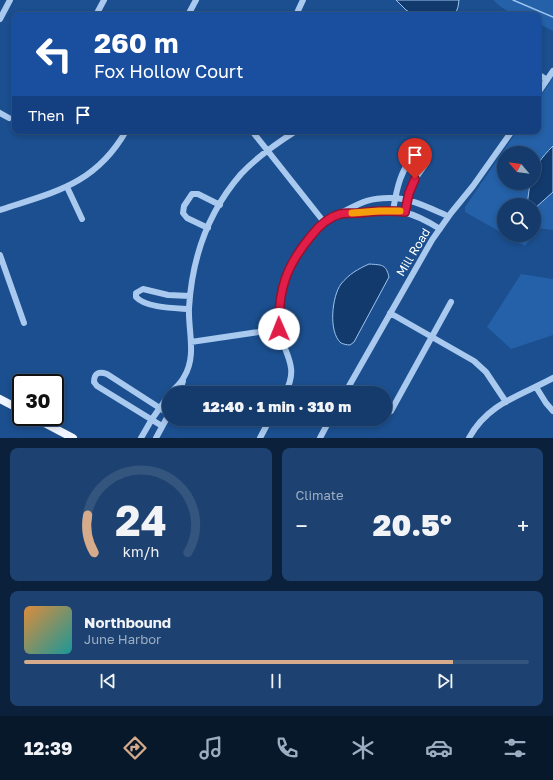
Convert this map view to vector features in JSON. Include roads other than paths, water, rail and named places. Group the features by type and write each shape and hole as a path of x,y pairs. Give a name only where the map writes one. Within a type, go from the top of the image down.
{"main road":[{"path":"0,399 12,405"},
{"path":"50,426 73,438"}],"street":[{"path":"0,19 2,11 10,0"},
{"path":"98,12 104,0"},
{"path":"190,12 196,0"},
{"path":"297,12 303,0"},
{"path":"541,89 553,71"},
{"path":"541,76 547,80"},
{"path":"0,113 9,118"},
{"path":"0,210 67,187 83,179 102,163 124,134"},
{"path":"255,134 324,222"},
{"path":"181,386 190,364 189,309 194,266 208,228 229,190 242,173 268,150 292,134"},
{"name":"Mill Road","path":"349,386 412,273 440,228 473,186 510,134"},
{"path":"393,210 399,182 406,168 416,156 419,154 423,155 427,159 427,162 415,179 407,200 405,212"},
{"path":"67,187 82,219"},
{"path":"208,228 187,218 183,213 184,206 192,194 198,194 220,205"},
{"path":"288,386 291,381 291,363 279,329 279,308 282,290 291,264 301,248 314,232 324,222 358,203 368,200 395,198 407,200 448,216"},
{"path":"340,214 393,210 417,216 440,228"},
{"path":"0,255 24,323"},
{"path":"189,309 163,307 139,301 136,297 136,293 143,289 168,295 190,296"},
{"path":"392,409 451,302"},
{"path":"390,314 474,361 490,378 506,402"},
{"path":"190,342 279,329"},
{"path":"156,438 162,426 97,386 94,382 95,376 98,372 107,374 162,410"},
{"path":"177,386 184,377"},
{"path":"469,438 480,421 492,410 553,378"},
{"path":"536,387 553,411"},
{"path":"141,438 162,404"},
{"path":"260,438 266,426"},
{"path":"320,438 326,426"}],"waterway":[{"path":"513,0 553,17"}]}
